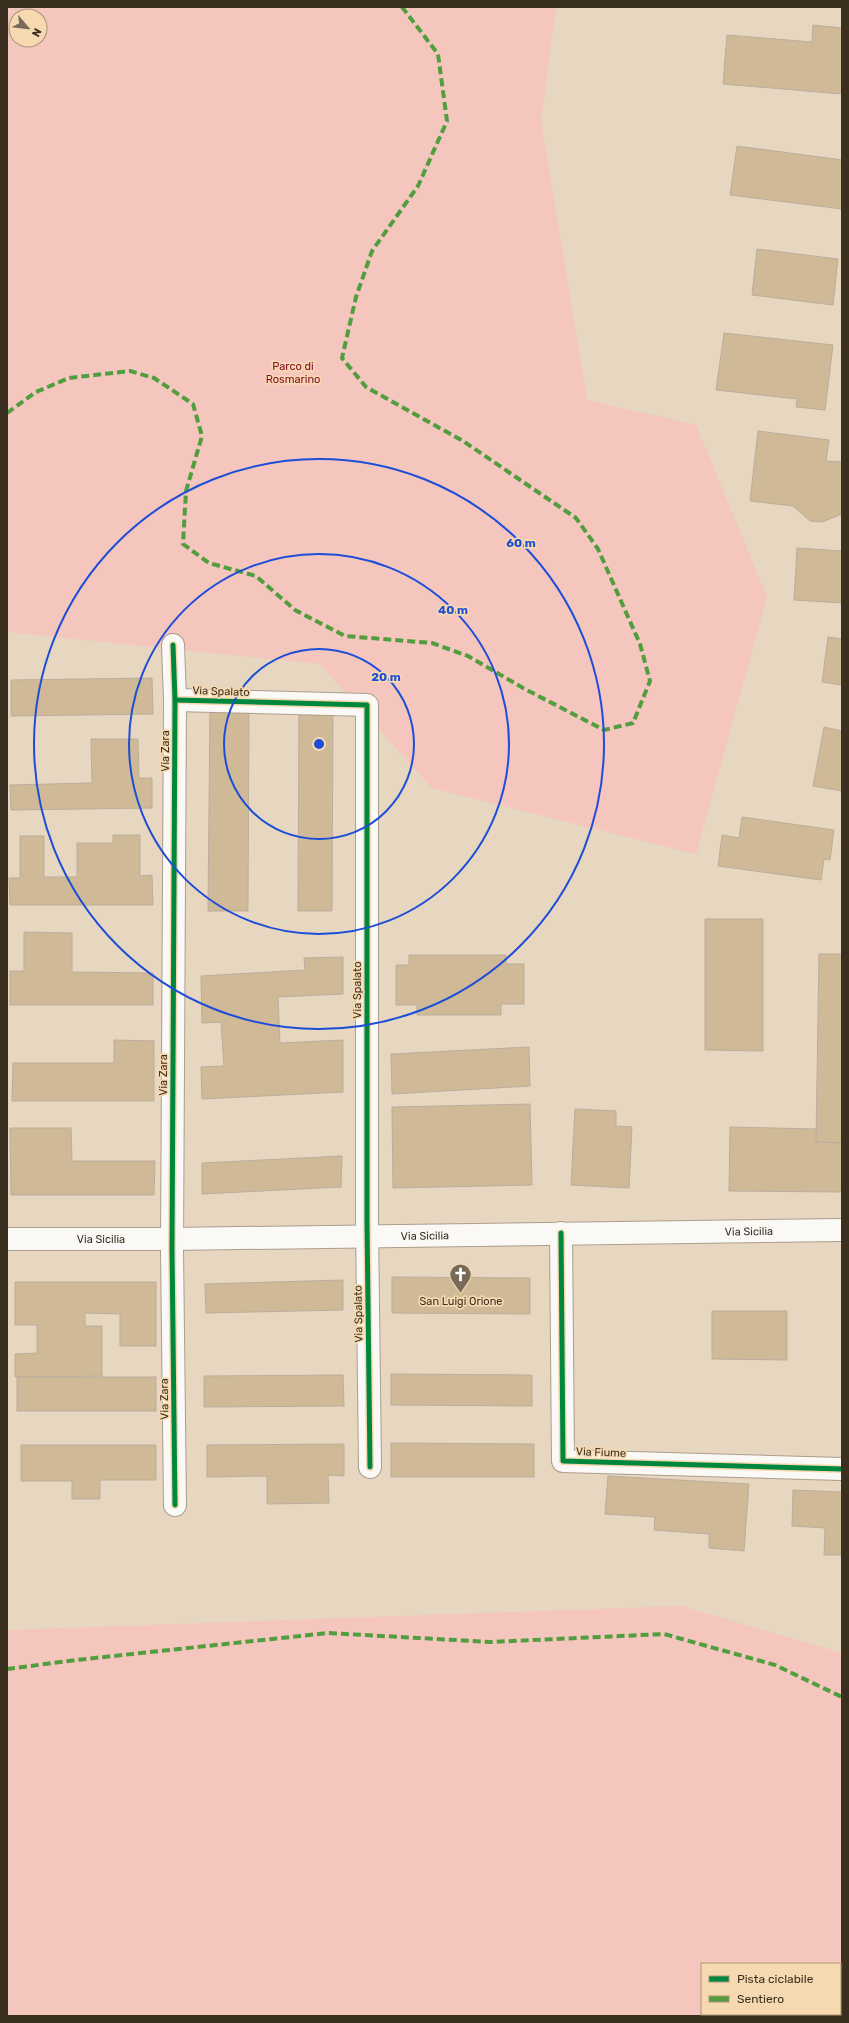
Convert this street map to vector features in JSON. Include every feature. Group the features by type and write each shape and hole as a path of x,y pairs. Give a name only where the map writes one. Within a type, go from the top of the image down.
{"street":[{"name":"Via Zara","path":"173,645 175,700 172,1239 175,1505"},
{"name":"Via Spalato","path":"175,700 367,705 367,1236 370,1468"},
{"name":"Via Sicilia","path":"7,1239 172,1239 842,1230"},
{"name":"Via Fiume","path":"561,1233 563,1461 842,1469"}],"green space":[{"name":"Parco di Rosmarino","path":"7,7 556,7 541,120 587,400 696,425 767,597 696,854 432,788 320,664 7,632"},
{"path":"681,1606 842,1653 842,2016 7,2016 7,1630"}],"building":[{"path":"813,25 842,28 842,94 723,84 727,35 812,42"},
{"path":"737,146 842,160 842,209 730,195"},
{"path":"757,249 838,259 833,305 752,295"},
{"path":"724,333 833,345 825,410 796,407 797,399 716,390"},
{"path":"758,431 829,440 826,461 842,462 842,514 822,522 810,521 793,506 750,501"},
{"path":"797,548 842,551 842,603 794,600"},
{"path":"828,637 842,639 842,685 822,682"},
{"path":"152,678 153,714 11,716 11,680"},
{"path":"210,706 249,706 248,911 208,911"},
{"path":"299,706 333,706 332,911 298,911"},
{"path":"824,727 842,731 842,791 813,786"},
{"path":"91,739 138,739 139,778 152,778 152,808 11,810 10,785 92,783"},
{"path":"742,817 834,830 830,860 824,859 821,880 718,866 722,835 739,838"},
{"path":"113,835 140,835 140,876 152,875 153,905 10,905 9,878 20,878 20,836 44,836 44,877 77,877 77,843 113,843"},
{"path":"705,919 763,919 763,1051 705,1050"},
{"path":"24,932 72,933 72,972 153,973 153,1005 10,1005 10,971 24,971"},
{"path":"819,954 842,954 842,1143 816,1142"},
{"path":"409,955 506,955 506,964 524,964 524,1004 501,1004 501,1015 417,1015 417,1005 396,1005 396,965 409,965"},
{"path":"343,957 343,994 278,997 280,1043 343,1040 343,1092 202,1099 201,1067 224,1066 221,1022 202,1023 201,976 305,970 304,958"},
{"path":"114,1040 154,1041 154,1101 12,1101 13,1063 114,1063"},
{"path":"529,1047 530,1086 392,1094 391,1054"},
{"path":"530,1104 532,1185 393,1188 392,1107"},
{"path":"575,1109 616,1111 616,1126 632,1127 629,1188 571,1185"},
{"path":"730,1127 816,1129 816,1142 842,1143 842,1192 729,1191"},
{"path":"10,1128 71,1128 72,1161 155,1161 154,1195 11,1195"},
{"path":"342,1156 341,1187 202,1194 202,1163"},
{"name":"San Luigi Orione","path":"392,1277 530,1278 530,1314 392,1313"},
{"path":"343,1280 343,1310 206,1313 205,1284"},
{"path":"15,1282 156,1282 156,1346 120,1346 120,1314 85,1313 85,1326 102,1326 102,1376 15,1377 15,1354 37,1353 37,1325 15,1325"},
{"path":"712,1311 787,1311 787,1360 712,1359"},
{"path":"391,1374 532,1375 532,1406 391,1405"},
{"path":"343,1375 344,1406 204,1407 204,1376"},
{"path":"17,1377 156,1377 156,1411 17,1411"},
{"path":"391,1443 534,1444 534,1477 391,1477"},
{"path":"344,1444 344,1476 328,1475 329,1503 267,1504 267,1476 207,1477 207,1445"},
{"path":"21,1445 156,1445 156,1480 100,1480 100,1499 72,1499 72,1481 21,1481"},
{"path":"608,1476 749,1484 744,1551 709,1548 709,1534 654,1530 655,1517 605,1514"},
{"path":"793,1490 842,1492 842,1555 824,1555 825,1528 792,1526"}],"marked path":[{"path":"7,413 36,392 69,378 130,371 154,378 193,404 202,436 186,491 183,544 209,563 256,576 295,610 345,636 432,643 468,656 523,688 604,730 633,723 650,681 640,644 598,549 576,518 463,441 366,387 342,358 356,297 372,251 418,186 447,121 438,54 402,7"},
{"path":"7,1669 76,1660 328,1633 491,1642 664,1634 775,1665 842,1697"}],"cycle path":[{"path":"173,645 175,700 172,1248 175,1505"},
{"path":"175,700 367,705 367,1223 370,1467"},
{"path":"561,1233 563,1461 842,1469"}],"place":[{"name":"San Luigi Orione","path":"461,1294"}]}
